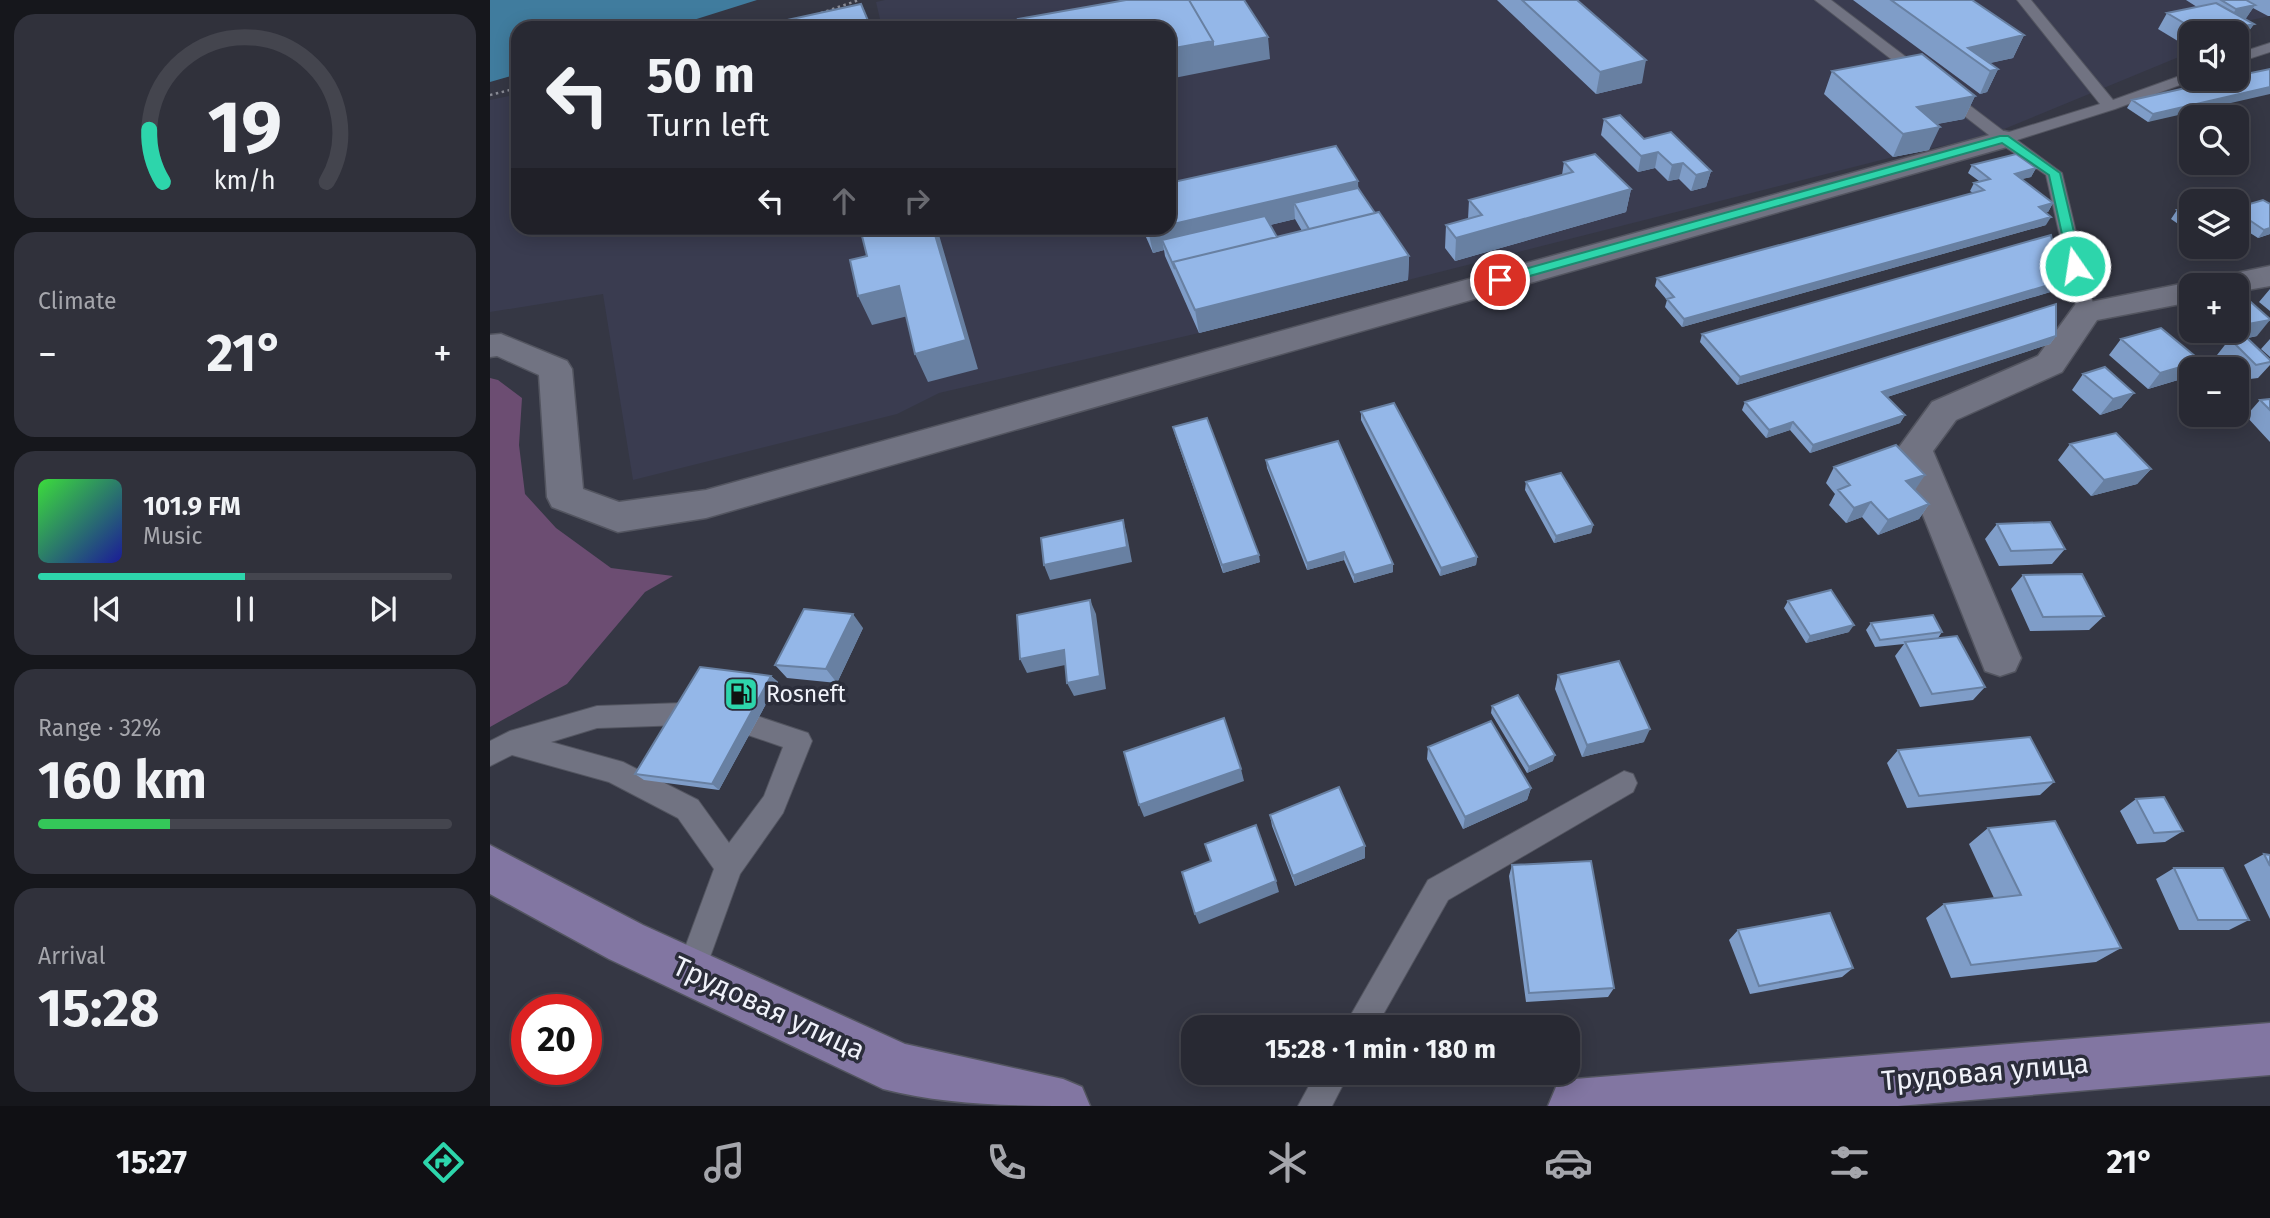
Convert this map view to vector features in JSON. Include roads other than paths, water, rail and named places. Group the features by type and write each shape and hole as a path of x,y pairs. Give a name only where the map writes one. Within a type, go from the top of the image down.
{"main road":[{"name":"Трудовая улица","path":"490,869 626,942 902,1070 971,1096 1063,1106"},
{"name":"Трудовая улица","path":"1575,1106 2270,1049"}],"street":[{"path":"490,346 501,345 555,369 565,497 618,516 706,505 2004,139"},
{"path":"2249,280 2270,276"},
{"path":"2000,658 1914,450 1944,411 2050,364 2086,312 2179,294"}],"lane":[{"path":"1822,0 2004,139 2054,173 2086,312"},
{"path":"2024,0 2110,106"},
{"path":"2249,54 2270,47"},
{"path":"2004,139 2110,106 2179,80"},
{"path":"500,748 597,716 683,714"},
{"path":"691,972 729,866 774,804 799,741 754,726"},
{"path":"500,748 614,771 688,809 729,866"},
{"path":"1366,1015 1438,890 1625,783"},
{"path":"1314,1106 1326,1085"}],"water":[{"path":"490,0 757,0 690,21 511,21 511,76 490,82"}],"place":[{"name":"Rosneft","path":"741,694"}]}
